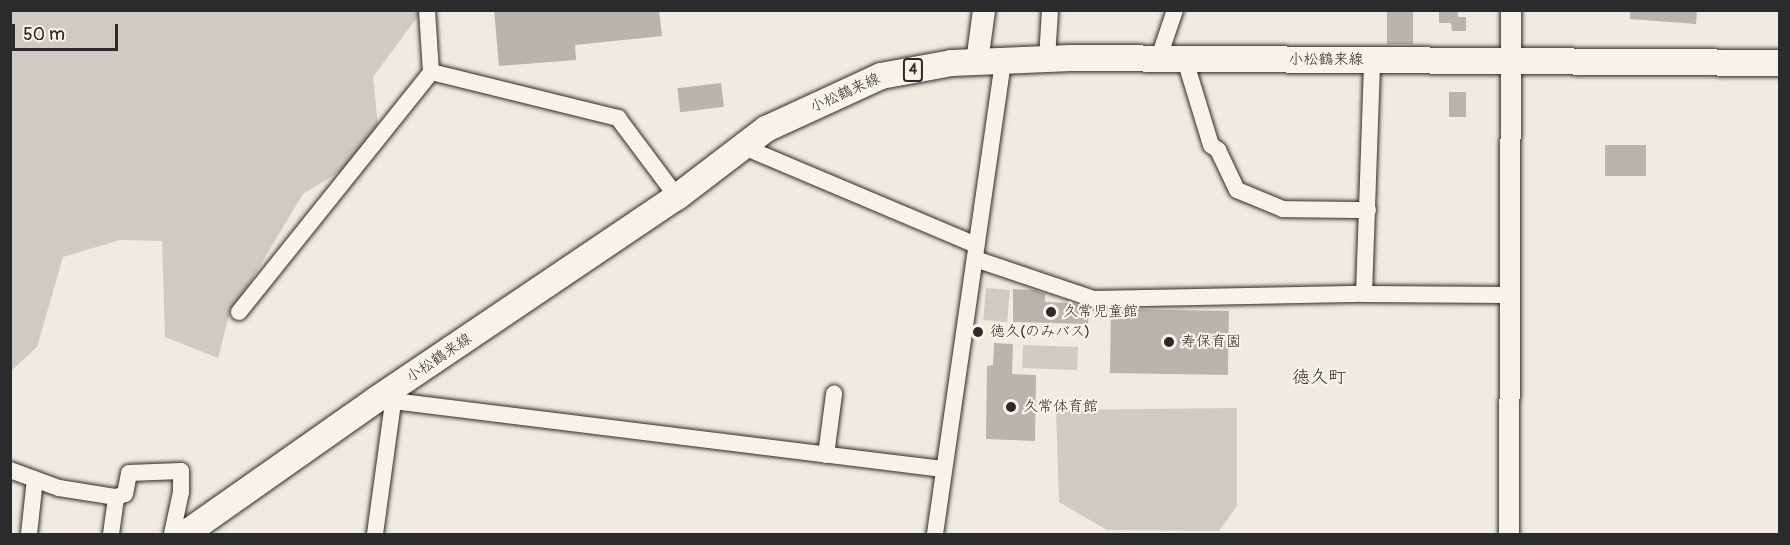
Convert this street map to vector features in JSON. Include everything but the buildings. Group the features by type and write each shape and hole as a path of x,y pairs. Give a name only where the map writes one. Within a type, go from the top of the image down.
{"main road":[{"path":"977,62 984,10"},
{"name":"小松鶴来線","path":"185,534 385,401 677,197 766,129 881,76 952,63 1047,59 1779,63"}],"street":[{"path":"239,312 431,72 427,10"},
{"path":"1047,59 1050,10"},
{"path":"1158,60 1175,10"},
{"path":"1509,534 1511,10"},
{"path":"1185,60 1211,145 1218,150 1237,190 1283,209 1368,210"},
{"path":"1364,294 1372,60"},
{"path":"935,534 1003,61"},
{"path":"431,72 618,118 677,197"},
{"path":"744,147 975,252 1094,299 1364,294 1509,295"},
{"path":"826,455 834,394"},
{"path":"375,534 385,401 943,469"},
{"path":"10,470 60,488 116,497 125,494 129,473 181,471 181,492 172,534"},
{"path":"29,534 35,480"},
{"path":"111,534 116,497"}],"shaded area":[{"path":"11,11 421,12 373,77 380,147 303,194 228,319 218,358 165,337 162,241 120,240 63,257 37,347 11,371"},
{"path":"986,288 1010,290 1007,322 983,320"},
{"path":"1023,345 1078,347 1077,370 1022,368"},
{"path":"1237,408 1237,506 1219,531 1107,530 1059,502 1056,410"}],"place":[{"name":"久常児童館","path":"1051,312"},
{"name":"徳久(のみバス)","path":"978,332"},
{"name":"寿保育園","path":"1169,342"},
{"name":"久常体育館","path":"1011,407"}],"district":[{"name":"徳久町","path":"1319,378"}]}
